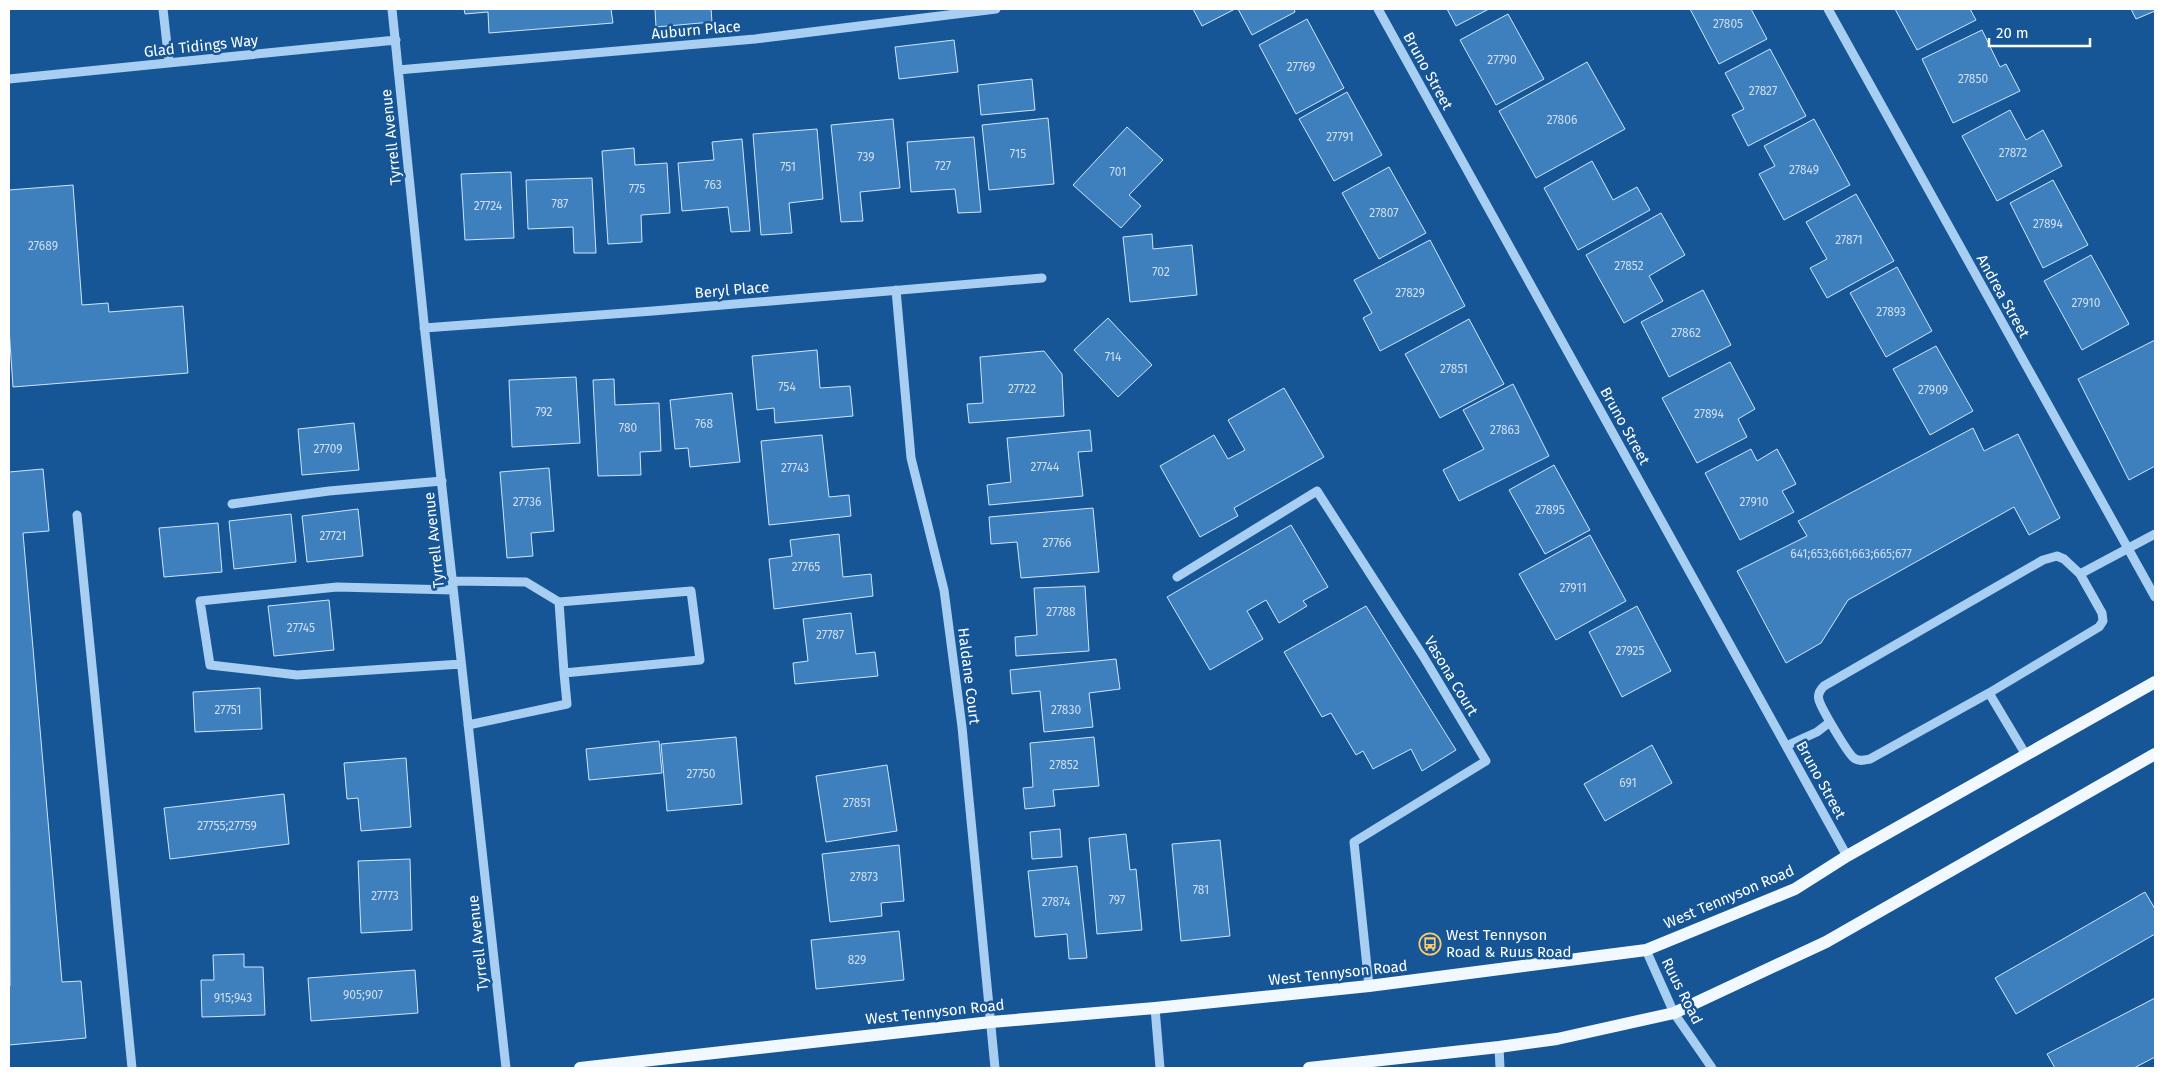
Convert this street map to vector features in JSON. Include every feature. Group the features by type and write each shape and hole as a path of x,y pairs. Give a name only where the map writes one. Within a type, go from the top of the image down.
{"main road":[{"name":"West Tennyson Road","path":"580,1068 990,1022 1155,1008 1368,986 1646,950 1795,889 1847,856 2155,682"},
{"path":"1309,1068 1499,1048 1557,1038 1674,1013 1826,942 2155,754"}],"street":[{"path":"163,9 169,63"},
{"name":"Tyrrell Avenue","path":"392,9 424,328 506,1068"},
{"name":"Auburn Place","path":"398,70 755,38 996,9"},
{"name":"Bruno Street","path":"1378,9 1847,856"},
{"name":"Andrea Street","path":"1828,9 2155,597"},
{"name":"Glad Tidings Way","path":"9,79 396,40"},
{"name":"Beryl Place","path":"424,328 653,311 1042,278"},
{"name":"Haldane Court","path":"896,290 911,458 944,590 962,727 995,1068"},
{"path":"232,504 442,481"},
{"name":"Vasona Court","path":"1177,577 1317,492 1423,656 1486,761 1354,842 1368,986"},
{"path":"77,515 132,1068"},
{"path":"2080,574 2155,534"},
{"path":"2057,556 2064,559 2080,574 2102,613 2103,621 2099,627 1989,693 1870,759 1861,760 1854,758 1830,722 1818,699 1819,692 1824,686 2043,560 2057,556"},
{"path":"461,664 297,675 210,665 200,601 337,587 526,582 560,602 691,591 700,660 564,673"},
{"path":"468,725 567,704 560,602"},
{"path":"1989,693 2026,755"},
{"path":"1786,746 1816,732 1830,722"},
{"name":"Ruus Road","path":"1646,950 1674,1013 1712,1068"},
{"path":"1155,1008 1160,1068"},
{"path":"1499,1048 1500,1068"}],"building":[{"path":"464,9 611,9 613,23 489,33 488,12 465,14"},
{"path":"655,9 711,9 712,22 656,27"},
{"path":"1193,9 1235,9 1202,26"},
{"path":"1238,9 1294,9 1295,12 1252,35"},
{"path":"1447,9 1489,9 1456,26"},
{"path":"1690,9 1751,9 1767,39 1719,64"},
{"path":"1895,9 1970,9 1976,20 1917,50"},
{"path":"2131,9 2155,9 2155,11 2136,19"},
{"path":"1508,14 1544,79 1496,105 1460,40"},
{"path":"1307,19 1344,88 1296,114 1259,45"},
{"path":"1982,30 2000,67 2006,64 2020,91 1953,123 1922,59"},
{"path":"954,40 958,72 899,79 895,47"},
{"path":"1770,49 1806,116 1748,146 1732,115 1744,109 1725,73"},
{"path":"1587,62 1625,129 1536,178 1499,111"},
{"path":"1032,79 1035,110 981,115 978,85"},
{"path":"1347,92 1382,155 1334,181 1299,119"},
{"path":"2010,110 2026,140 2043,130 2062,166 1997,201 1962,136"},
{"path":"1048,118 1054,184 989,190 982,125"},
{"path":"893,119 900,188 860,192 863,221 841,222 831,125"},
{"path":"1814,119 1850,185 1784,220 1759,174 1775,166 1764,146"},
{"path":"1127,127 1163,160 1129,195 1141,206 1121,228 1073,185"},
{"path":"817,129 823,199 789,203 792,233 761,235 753,134"},
{"path":"974,137 981,212 958,213 955,189 911,192 907,142"},
{"path":"742,139 750,231 731,232 728,207 682,211 678,163 714,160 712,142"},
{"path":"634,148 635,165 667,163 670,213 641,215 642,242 608,244 602,151"},
{"path":"1592,161 1613,200 1637,187 1650,210 1578,250 1544,188"},
{"path":"1389,167 1426,233 1379,259 1342,193"},
{"path":"511,172 514,238 465,240 461,174"},
{"path":"592,178 596,253 574,253 573,227 528,229 526,180"},
{"path":"2053,180 2088,245 2043,268 2010,203"},
{"path":"73,185 82,305 108,303 109,312 183,306 188,373 13,387 9,328 9,190"},
{"path":"1856,194 1894,261 1827,298 1810,268 1827,259 1806,222"},
{"path":"1661,213 1685,255 1649,276 1663,301 1624,323 1586,255"},
{"path":"1152,234 1153,249 1192,245 1197,295 1130,302 1123,237"},
{"path":"1430,240 1465,306 1380,351 1363,318 1372,313 1354,280"},
{"path":"2091,255 2129,324 2082,350 2044,281"},
{"path":"1897,267 1932,331 1886,357 1850,293"},
{"path":"1703,290 1731,345 1669,377 1641,322"},
{"path":"1108,318 1152,365 1118,397 1074,350"},
{"path":"1469,319 1504,384 1440,418 1405,354"},
{"path":"2155,340 2155,466 2129,480 2078,379"},
{"path":"1936,346 1973,411 1930,435 1893,369"},
{"path":"817,350 820,388 850,386 853,416 775,423 774,408 757,410 752,356"},
{"path":"1044,351 1062,374 1064,416 969,423 967,404 983,403 980,357"},
{"path":"1730,362 1755,409 1738,419 1747,437 1697,463 1662,398"},
{"path":"576,377 580,443 512,447 509,380"},
{"path":"614,379 615,405 659,403 661,451 640,452 641,475 598,476 593,380"},
{"path":"1513,384 1549,456 1459,501 1443,470 1484,449 1463,410"},
{"path":"1284,388 1324,457 1234,508 1238,516 1200,537 1160,466 1214,435 1228,459 1245,450 1228,420"},
{"path":"732,393 740,462 690,467 688,448 675,449 670,400"},
{"path":"354,423 359,470 302,475 298,429"},
{"path":"1973,428 1984,451 2018,434 2060,518 2029,535 2014,507 1848,600 1821,643 1786,663 1737,571 1807,536 1798,521"},
{"path":"1090,430 1092,451 1078,452 1083,496 989,505 987,485 1011,482 1007,438"},
{"path":"822,435 829,497 849,495 851,516 769,525 761,441"},
{"path":"1751,449 1757,461 1777,449 1796,484 1782,491 1794,512 1740,540 1705,473"},
{"path":"1554,465 1590,530 1545,554 1509,490"},
{"path":"549,468 554,531 531,533 533,556 507,558 500,472"},
{"path":"43,469 49,531 23,533 62,982 81,981 86,1038 9,1045 9,472"},
{"path":"1093,508 1099,572 1021,578 1017,542 991,544 989,517"},
{"path":"358,509 363,556 307,562 302,516"},
{"path":"291,514 296,562 234,569 229,521"},
{"path":"218,523 222,572 164,577 159,528"},
{"path":"1291,525 1328,587 1303,601 1307,606 1279,623 1266,600 1247,611 1263,639 1210,670 1167,597"},
{"path":"839,534 843,577 871,574 873,596 774,609 769,559 792,556 790,540"},
{"path":"1590,535 1626,601 1556,640 1519,574"},
{"path":"1085,586 1089,651 1016,656 1015,637 1037,635 1034,588"},
{"path":"329,600 334,650 274,656 268,606"},
{"path":"1366,606 1456,750 1422,771 1411,749 1373,769 1363,751 1356,755 1331,713 1322,717 1284,652"},
{"path":"1637,606 1671,671 1622,697 1589,632"},
{"path":"851,613 856,654 875,652 878,676 795,684 793,663 808,661 803,619"},
{"path":"1116,659 1120,689 1089,693 1093,727 1044,732 1040,691 1012,694 1010,670"},
{"path":"260,688 262,729 195,732 193,692"},
{"path":"736,737 742,804 667,811 661,744"},
{"path":"1094,737 1099,786 1053,790 1055,806 1025,809 1023,788 1033,787 1030,743"},
{"path":"659,741 662,773 589,780 586,749"},
{"path":"1652,745 1672,783 1605,821 1584,784"},
{"path":"406,758 411,827 361,831 358,798 347,799 344,763"},
{"path":"887,765 897,831 826,842 816,776"},
{"path":"284,794 289,844 170,859 164,808"},
{"path":"1060,829 1062,857 1032,859 1030,832"},
{"path":"1126,834 1130,870 1136,869 1142,930 1097,934 1089,838"},
{"path":"1220,840 1230,936 1181,941 1172,844"},
{"path":"899,845 904,901 881,903 882,916 830,922 822,854"},
{"path":"410,859 412,930 361,933 358,861"},
{"path":"1077,866 1087,958 1069,959 1067,934 1035,937 1028,871"},
{"path":"2145,892 2155,909 2155,934 2016,1014 1995,978"},
{"path":"899,931 904,980 816,989 811,940"},
{"path":"244,954 244,967 263,967 265,1015 202,1017 201,980 214,980 213,955"},
{"path":"415,970 418,1013 311,1021 308,978"},
{"path":"2155,998 2155,1057 2134,1068 2055,1068 2047,1054"}],"place":[{"name":"West Tennyson Road & Ruus Road","path":"1430,944"}]}
